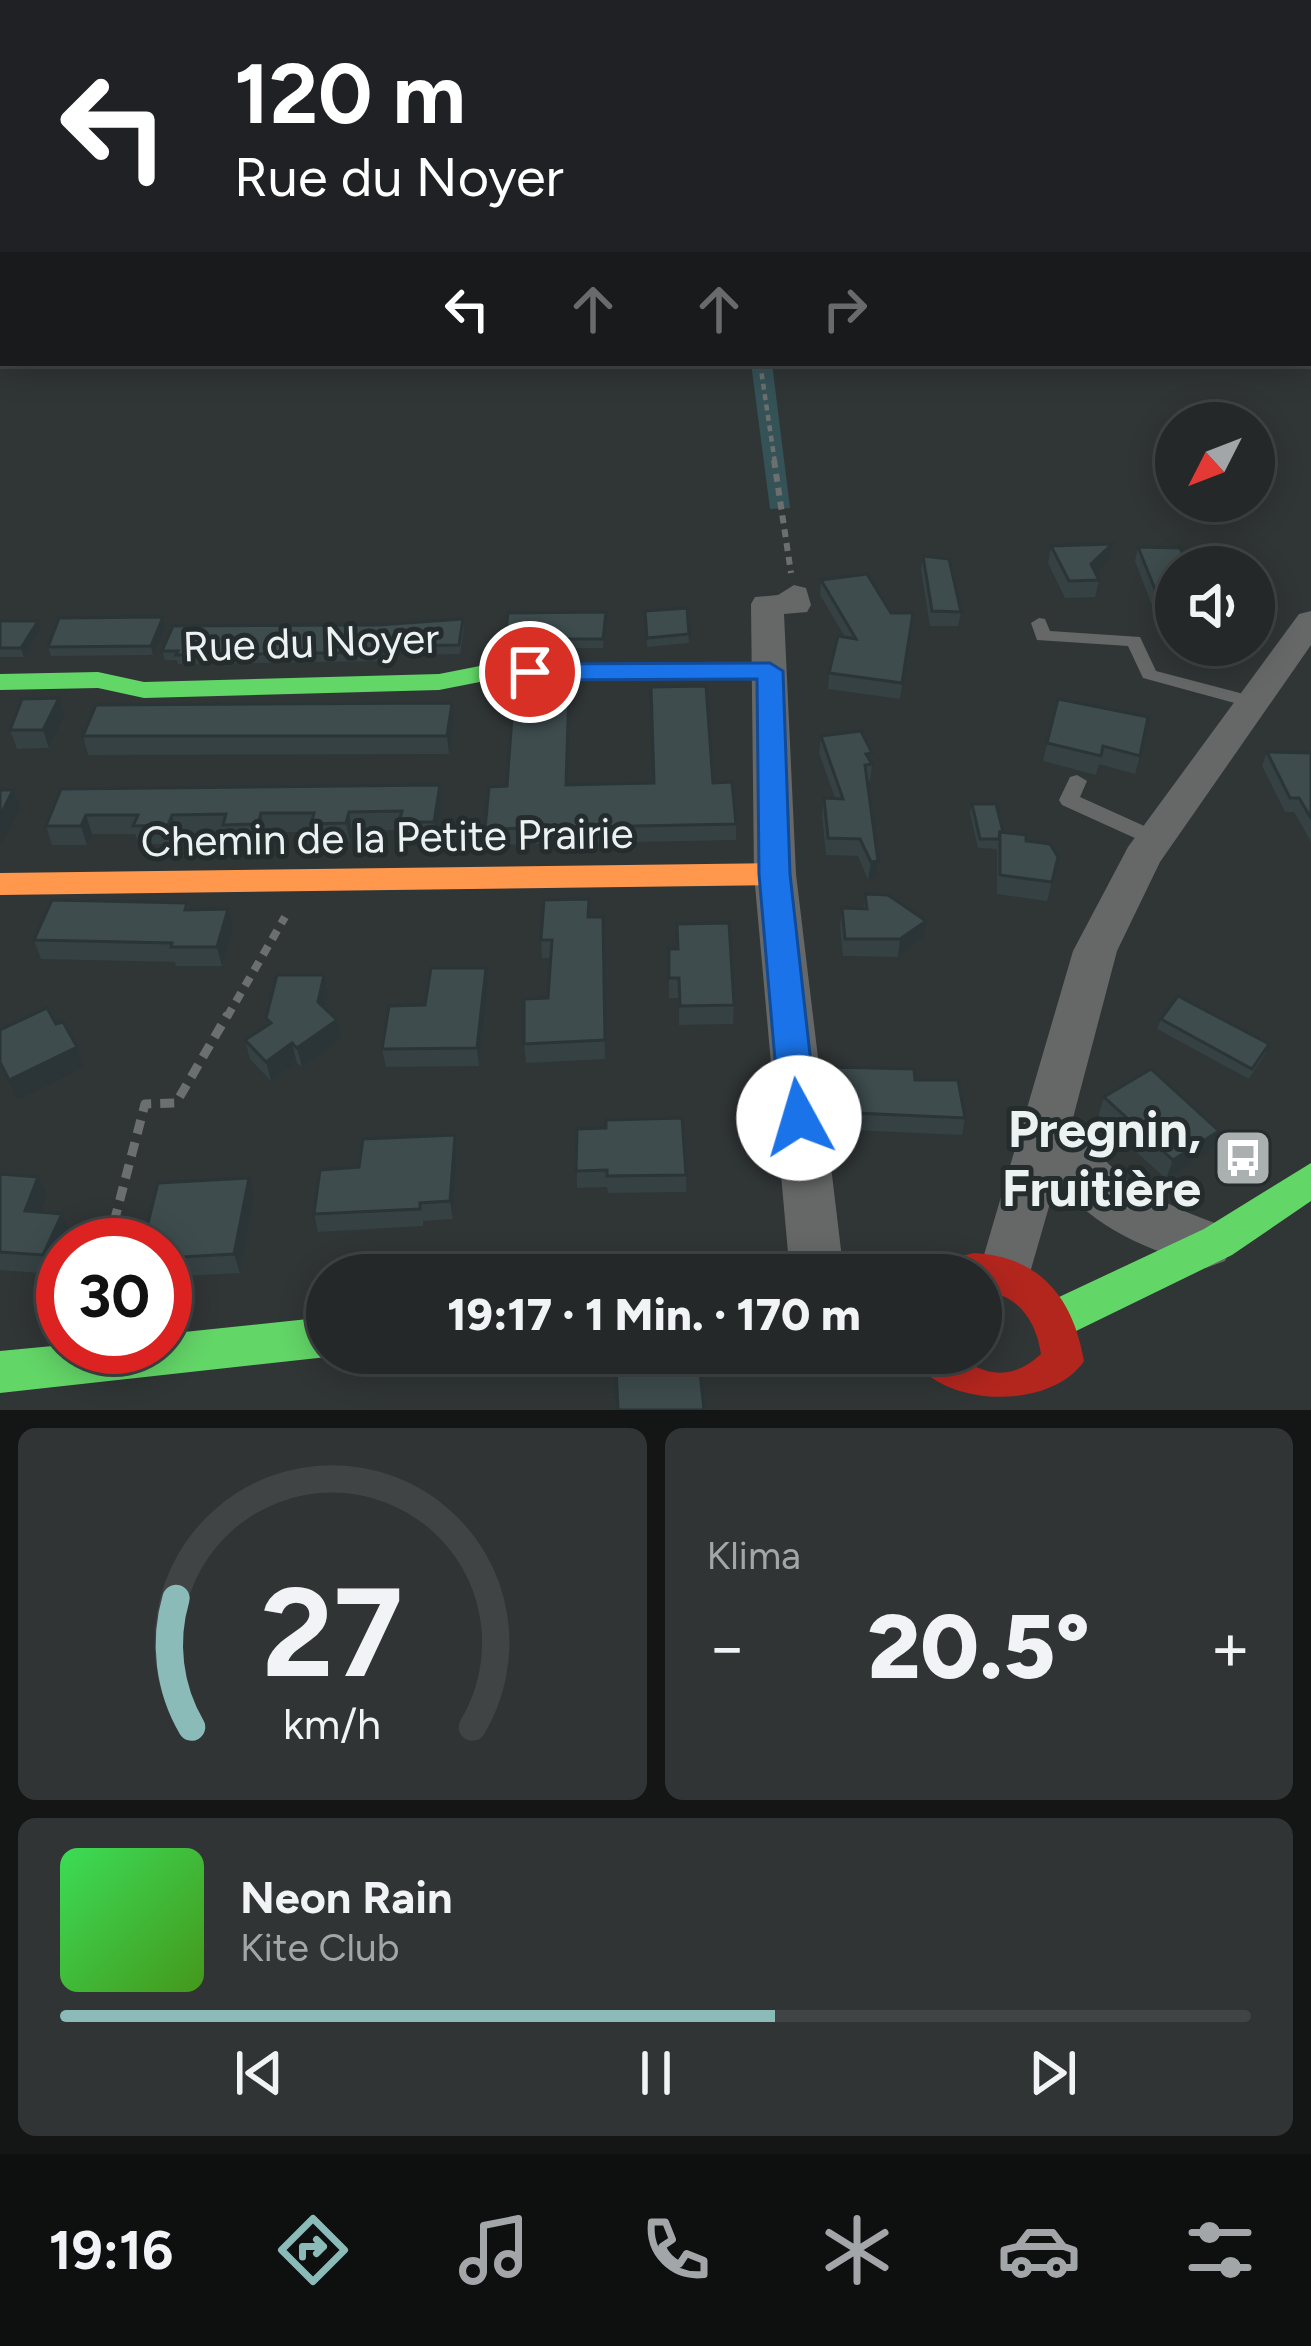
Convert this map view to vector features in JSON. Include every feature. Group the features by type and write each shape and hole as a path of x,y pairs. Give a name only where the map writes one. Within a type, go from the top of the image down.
{"street":[{"path":"794,595 795,605 767,604 775,874 815,1254"},
{"path":"1006,1272 1095,952 1154,839 1311,621"},
{"name":"Rue du Noyer","path":"0,682 98,680 144,691 439,682 490,672 770,671"},
{"name":"Chemin de la Petite Prairie","path":"0,884 775,874"},
{"path":"1050,1123 1082,1177 1106,1200 1144,1226 1210,1245"},
{"path":"1057,1318 1210,1245 1311,1180"},
{"path":"945,1374 981,1404 1019,1401 1039,1393 1054,1378 1063,1361 1057,1318 1045,1299 1002,1272"},
{"path":"0,1372 306,1338"}],"lane":[{"path":"1040,623 1043,637 1134,641 1149,674 1253,702"},
{"path":"1077,781 1069,800 1154,839"}],"path":[{"path":"760,366 794,595"},
{"path":"115,1218 145,1104 176,1102 307,880"}],"shaded area":[{"path":"751,366 772,366 790,508 770,509"}],"building":[{"path":"1112,544 1091,564 1099,580 1069,581 1051,546"},
{"path":"1138,547 1155,547 1155,589"},
{"path":"923,556 949,559 961,612 932,611"},
{"path":"867,574 891,613 913,613 902,683 829,673 838,636 856,639 821,580"},
{"path":"687,608 689,634 647,638 645,611"},
{"path":"606,612 603,639 505,639 508,613"},
{"path":"163,617 151,646 48,647 59,618"},
{"path":"463,619 459,645 402,646 386,652 176,655 178,651 162,651 173,626 378,625"},
{"path":"0,621 38,621 21,648 0,648"},
{"path":"706,686 713,783 732,782 736,824 485,829 489,787 507,786 514,689 569,688 566,785 654,783 651,687"},
{"path":"59,698 43,730 10,730 22,699"},
{"path":"1058,699 1148,717 1140,756 1103,746 1101,756 1047,743"},
{"path":"452,703 447,736 83,736 96,705"},
{"path":"861,731 872,753 866,754 872,764 865,765 878,861 871,862 860,839 828,838 824,798 843,799 821,736"},
{"path":"1267,752 1311,753 1311,818 1299,798 1290,798"},
{"path":"440,785 434,822 399,822 402,811 349,812 346,823 311,824 314,813 261,813 258,824 223,825 226,814 172,815 168,825 133,826 138,815 86,815 81,826 46,826 61,789"},
{"path":"0,790 13,790 0,816"},
{"path":"972,804 996,804 1003,832 999,839 980,839"},
{"path":"1000,832 1050,844 1058,857 1052,882 1000,875"},
{"path":"865,894 888,895 926,921 900,939 845,939 842,908 867,909"},
{"path":"589,899 588,917 603,917 605,1040 524,1044 524,999 548,998 552,940 541,940 544,900"},
{"path":"52,900 187,903 185,910 228,909 217,947 34,940"},
{"path":"729,923 734,1005 680,1006 679,978 669,978 669,949 678,949 677,924"},
{"path":"431,968 486,968 477,1048 382,1049 389,1006 425,1005"},
{"path":"277,975 324,975 318,1002 337,1020 297,1048 292,1043 266,1062 245,1040 271,1023 266,1018"},
{"path":"1178,996 1269,1044 1252,1069 1161,1019"},
{"path":"47,1008 56,1024 63,1022 77,1047 9,1080 0,1062 0,1030"},
{"path":"828,1067 914,1069 915,1080 958,1080 965,1118 833,1112"},
{"path":"1151,1069 1219,1131 1173,1160 1104,1097"},
{"path":"682,1118 686,1175 607,1176 607,1170 576,1171 577,1129 606,1128 606,1120"},
{"path":"455,1135 450,1201 420,1203 420,1209 314,1214 320,1170 359,1167 363,1139"},
{"path":"0,1174 38,1177 25,1211 62,1214 60,1218 36,1218 36,1255 0,1252"},
{"path":"249,1178 234,1254 192,1256 192,1218 149,1218 158,1183"},
{"path":"616,1374 700,1374 704,1410 618,1410"}],"traffic: fast":[{"path":"0,682 98,680 144,690 439,682 490,672 770,672"},
{"path":"1057,1319 1218,1242 1311,1180"},
{"path":"0,1372 306,1339"}],"traffic: slow":[{"path":"0,884 775,874"}],"traffic: jam":[{"path":"949,1374 976,1391 1012,1394 1030,1388 1063,1361 1052,1318 1042,1302 1029,1288 1002,1275"}],"place":[{"name":"Pregnin, Fruitière","path":"1243,1158"}],"route":[{"path":"530,672 770,671 775,874 799,1118"}]}
